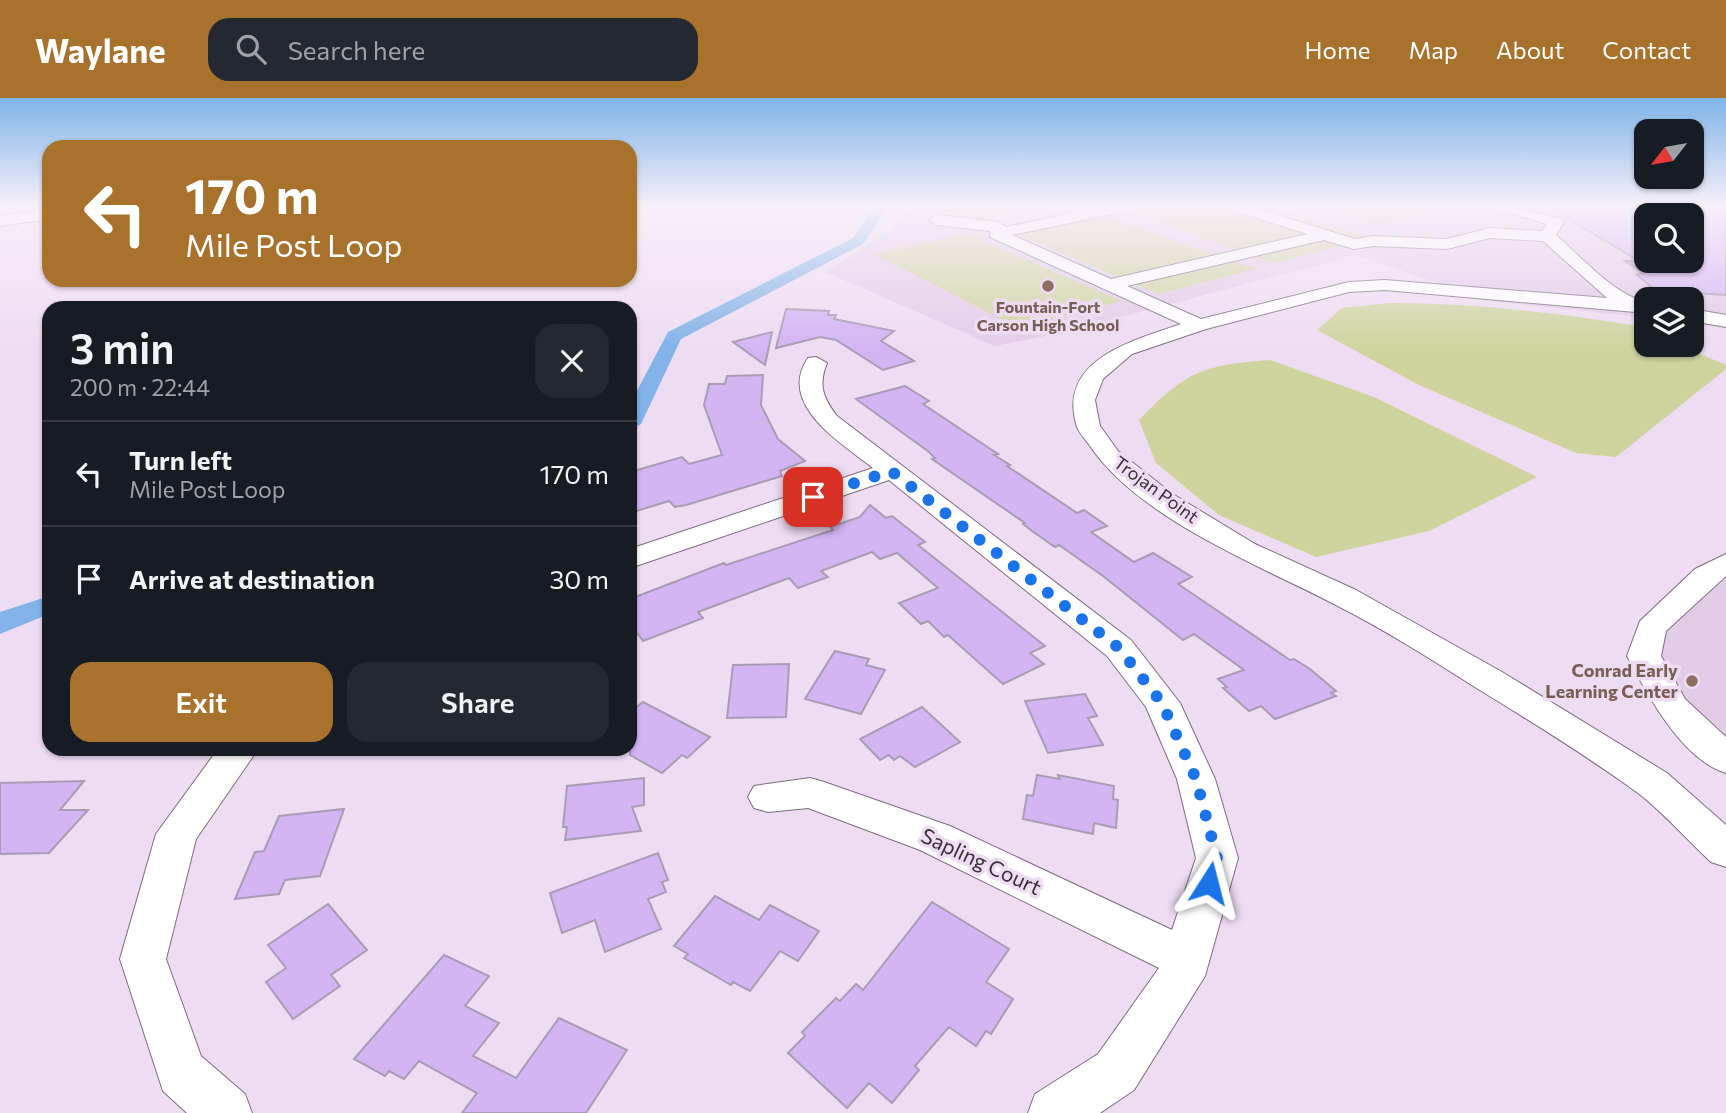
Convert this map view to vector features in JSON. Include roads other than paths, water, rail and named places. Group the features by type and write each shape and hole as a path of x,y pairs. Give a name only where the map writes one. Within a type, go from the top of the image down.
{"street":[{"path":"1050,253 1110,285 1199,325"},
{"path":"1110,285 1246,253"},
{"path":"1567,253 1612,293 1634,304"},
{"path":"1120,267 1144,277"},
{"name":"Trojan Point","path":"1634,306 1368,285 1199,325 1125,351 1103,365 1092,378 1084,400 1088,426 1109,456 1161,499 1245,550 1345,597 1490,680 1653,784 1726,850"},
{"path":"1704,317 1726,321"},
{"path":"816,363 809,377 811,399 829,421 1119,648 1162,703 1196,779 1217,858 1181,976 1116,1072 1054,1113"},
{"path":"637,557 891,471"},
{"path":"1726,563 1706,575 1651,628 1644,656 1672,707 1726,758"},
{"path":"226,1113 181,1073 143,959 177,834 234,756"},
{"name":"Sapling Court","path":"768,797 810,793 935,838 1186,959"}],"waterway":[{"path":"637,410 674,336 834,253"},
{"path":"0,625 15,615 42,607"}],"place":[{"name":"Fountain-Fort Carson High School","path":"1048,286"},
{"name":"Conrad Early Learning Center","path":"1692,681"}]}
